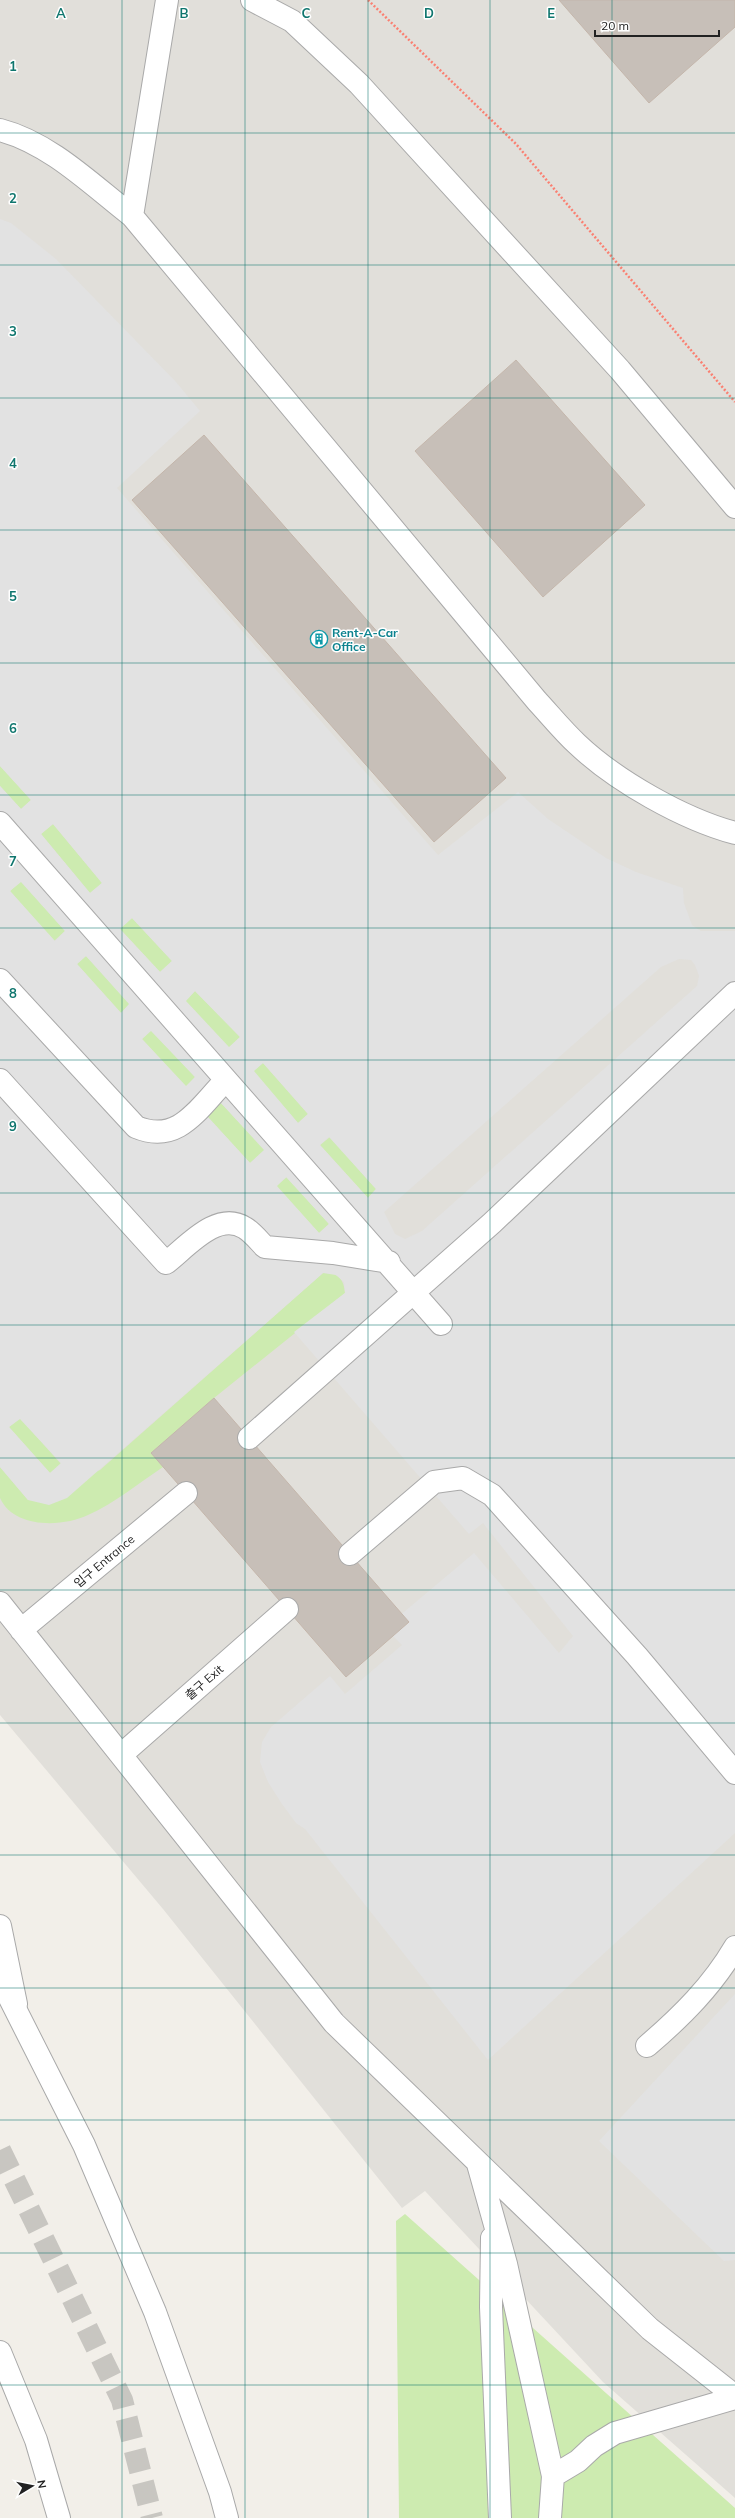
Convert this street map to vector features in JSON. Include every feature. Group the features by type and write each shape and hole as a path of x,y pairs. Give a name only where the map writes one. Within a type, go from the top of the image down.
{"street":[{"path":"132,216 167,0"},
{"path":"252,0 292,21 359,84 620,370 735,507"},
{"path":"0,130 13,133 50,153 132,216 537,701 577,744 620,779 707,826 735,833"},
{"path":"0,823 226,1080 389,1262 441,1324"},
{"path":"0,980 136,1127 162,1133 177,1128 226,1080"},
{"path":"248,1438 415,1292 586,1136 735,993"},
{"path":"0,1080 166,1263 211,1228 228,1222 247,1229 265,1248 333,1253 389,1262"},
{"path":"350,1554 423,1489 434,1482 449,1478 463,1478 476,1484 492,1495 632,1650 735,1772"},
{"name":"입구 Entrance","path":"21,1630 186,1493"},
{"path":"0,1603 334,2023 650,2329 735,2397"},
{"name":"출구 Exit","path":"121,1755 287,1609"},
{"path":"0,1926 17,2011"},
{"path":"647,2046 683,2015 720,1973 735,1946"},
{"path":"0,1979 84,2145 155,2312 220,2492 227,2518"},
{"path":"478,2163 506,2264 553,2476 550,2518"},
{"path":"492,2213 491,2307 500,2518"},
{"path":"0,2352 36,2440 59,2518"},
{"path":"553,2476 578,2461 594,2446 615,2433 735,2397"}],"path":[{"path":"368,0 516,144 735,402"}],"shaded area":[{"path":"0,0 735,0 735,2498 603,2382 425,2191 402,2208 163,1909 0,1715"},
{"path":"0,219 11,223 56,259 176,382 200,411 117,488 438,855 518,792 548,819 606,858 636,872 683,888 684,903 692,925 701,931 735,931 735,1833 488,2060 305,1829 296,1823 268,1782 260,1762 262,1742 271,1727 330,1676 345,1694 402,1645 385,1628 474,1553 559,1653 573,1636 483,1523 469,1534 294,1332 345,1293 344,1282 336,1275 323,1273 67,1498 49,1505 28,1500 0,1467 0,786 21,809 31,800 0,766","holes":["53,824 102,883 90,893 41,834","21,882 65,931 55,941 10,891","132,918 172,961 160,972 120,929","86,956 129,1004 121,1013 77,964","679,959 691,960 695,965 699,976 697,986 422,1231 405,1239 395,1234 384,1212 661,967","195,991 240,1037 229,1047 186,1001","151,1031 195,1077 186,1086 142,1039","263,1063 308,1114 298,1123 254,1071","221,1103 264,1150 250,1163 207,1116","329,1137 376,1189 368,1198 320,1145","286,1177 329,1224 319,1233 277,1186","20,1419 61,1463 50,1473 9,1427"]},
{"path":"735,1994 735,2260 724,2261 599,2141"}],"green space":[{"path":"0,766 31,800 21,809 0,786"},
{"path":"53,824 102,883 90,893 41,834"},
{"path":"21,881 65,931 54,941 10,891"},
{"path":"132,918 172,961 160,972 120,929"},
{"path":"86,956 130,1004 121,1013 77,964"},
{"path":"195,991 240,1037 229,1048 185,1001"},
{"path":"151,1030 195,1077 186,1087 142,1039"},
{"path":"263,1063 308,1114 298,1123 253,1071"},
{"path":"221,1103 265,1150 250,1163 207,1116"},
{"path":"330,1137 376,1189 368,1198 320,1145"},
{"path":"287,1177 329,1224 319,1233 276,1186"},
{"path":"323,1273 333,1274 339,1277 342,1280 345,1293 214,1398 151,1453 163,1467 108,1505 78,1519 66,1522 40,1523 27,1520 16,1515 7,1508 0,1498 0,1467 28,1500 100,1470"},
{"path":"20,1418 61,1464 50,1473 9,1427"},
{"path":"405,2214 735,2508 735,2518 399,2518 396,2221"}],"building":[{"path":"559,0 735,0 735,27 649,103"},
{"path":"516,360 645,505 543,597 415,451"},
{"name":"Rent-A-Car Office","path":"204,435 506,778 434,842 132,500"},
{"path":"214,1398 409,1622 346,1677 151,1453"}],"tunnel":[{"path":"0,2150 122,2400 152,2518"}],"place":[{"name":"Rent-A-Car Office","path":"319,639"}]}
